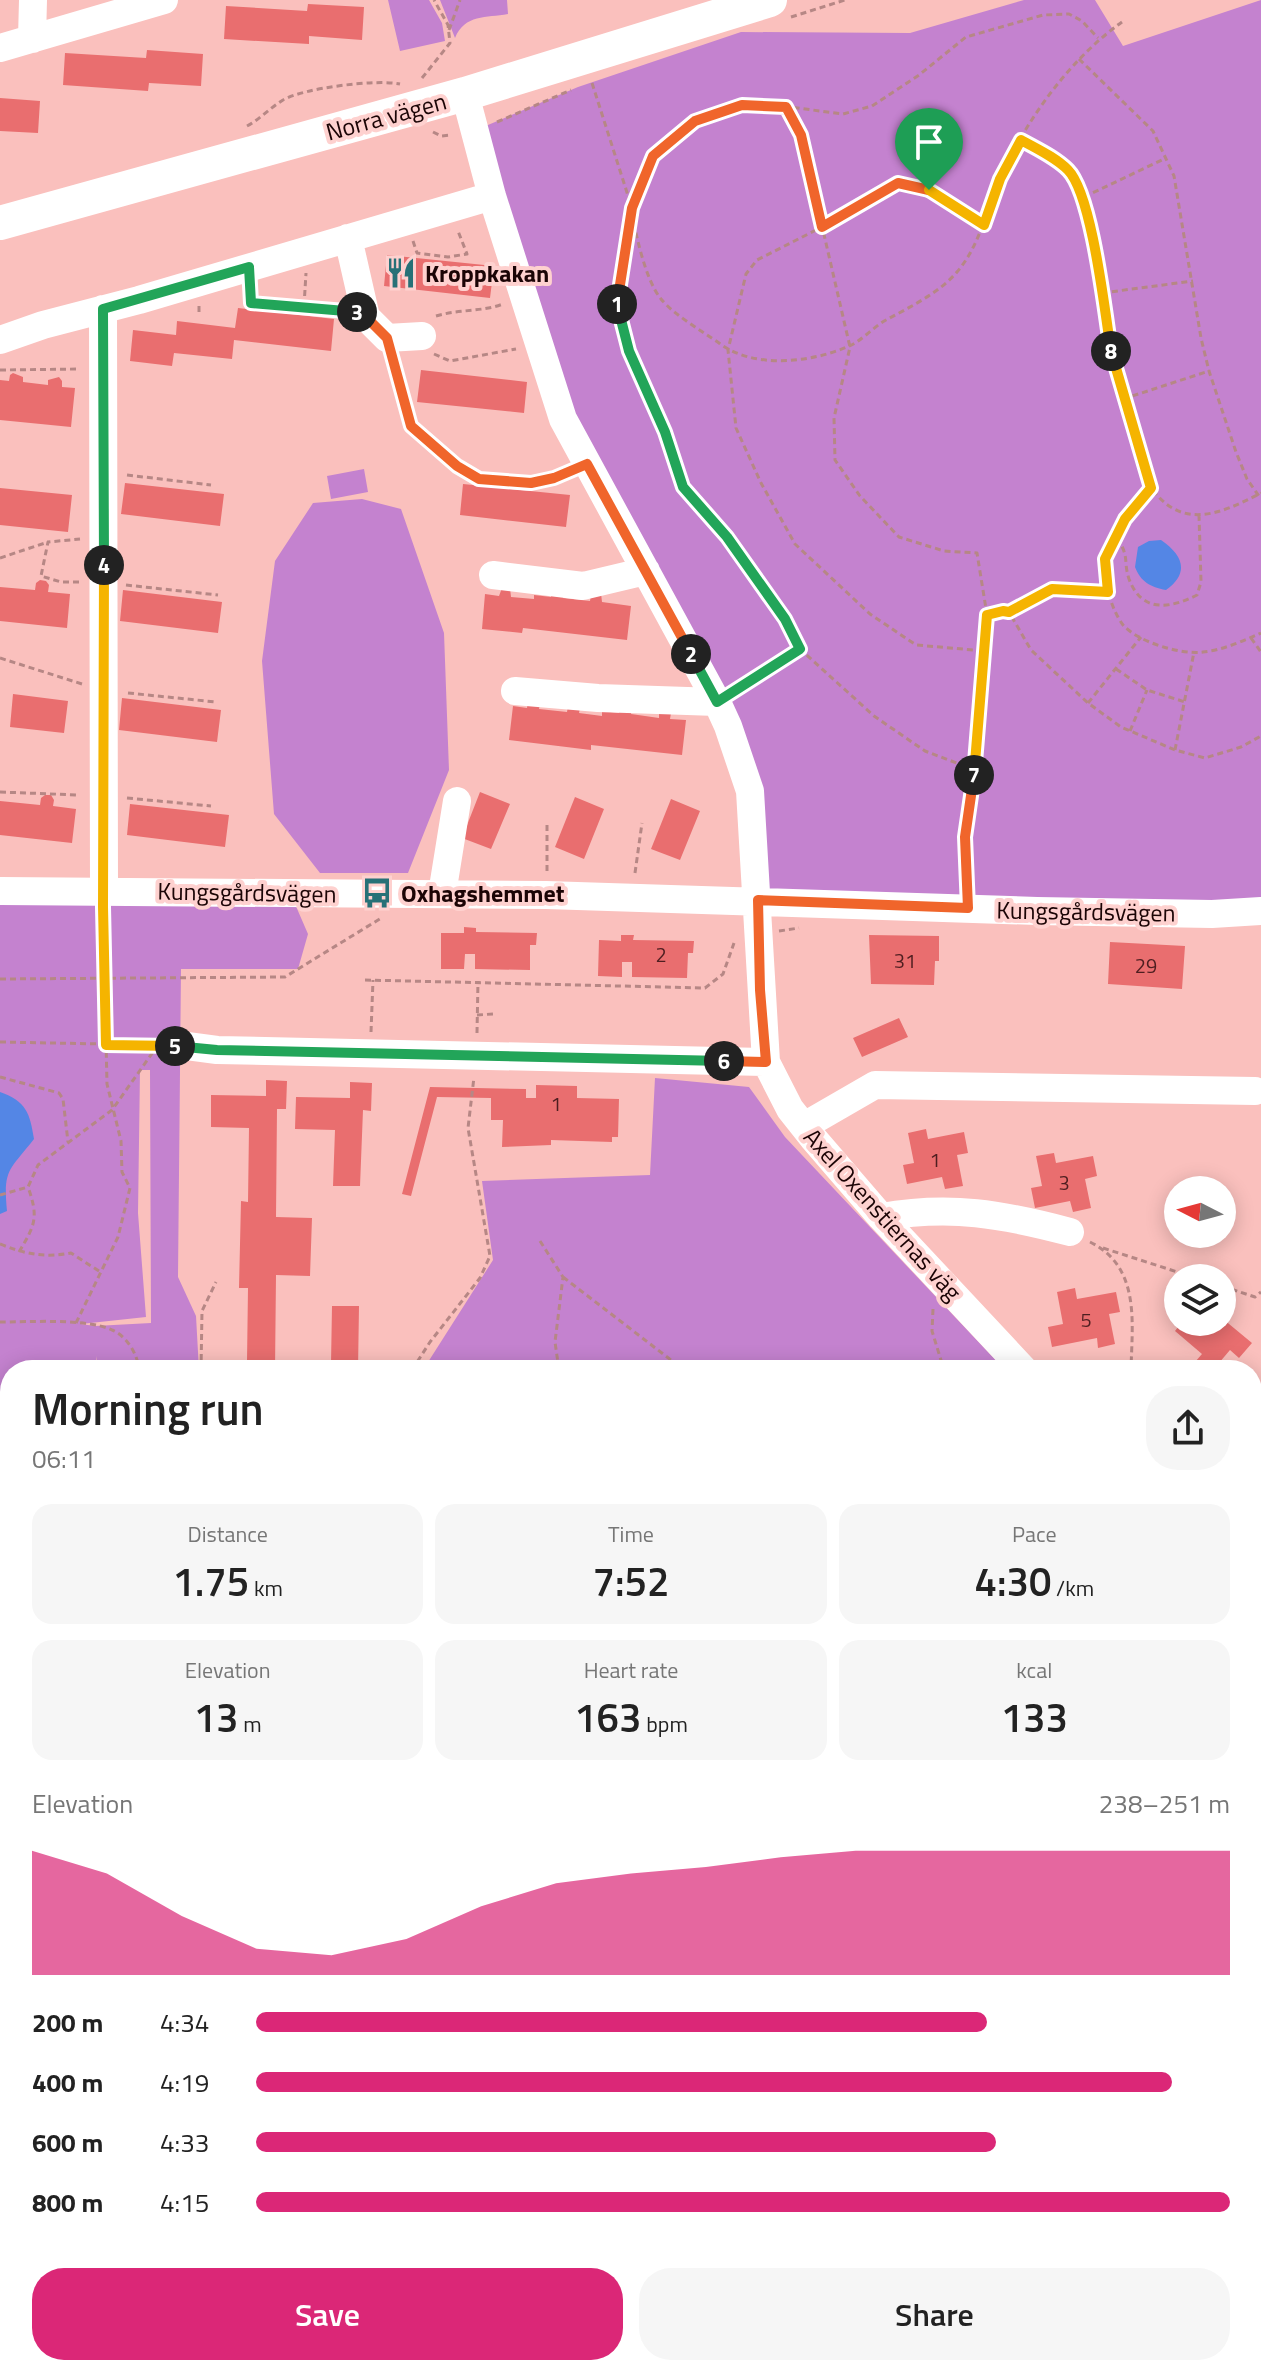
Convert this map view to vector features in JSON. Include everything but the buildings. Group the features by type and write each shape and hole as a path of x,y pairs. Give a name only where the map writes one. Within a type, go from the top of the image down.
{"main road":[{"name":"Norra vägen","path":"0,223 465,94 770,0"}],"street":[{"path":"32,39 33,0"},
{"path":"0,48 136,4 164,0"},
{"name":"Axel Oxenstiernas väg","path":"465,94 492,196 563,419 717,702 750,791 766,1062 790,1109 804,1126 881,1217 1015,1360"},
{"path":"0,340 492,196"},
{"path":"348,238 366,317 387,338 422,336"},
{"path":"103,309 104,891"},
{"path":"493,575 583,586 646,571"},
{"path":"515,691 598,698 717,702"},
{"path":"442,894 457,801"},
{"name":"Kungsgårdsvägen","path":"0,891 546,895 1212,914 1261,911"},
{"path":"187,1046 217,1050 766,1062"},
{"path":"804,1126 875,1085 1255,1091"},
{"path":"881,1217 919,1210 960,1211 1006,1215 1070,1232"}],"path":[{"path":"420,80 450,43 449,30 434,0"},
{"path":"449,30 460,0"},
{"path":"975,770 925,751 874,716 800,649 785,619 727,537 683,487 665,432 629,351 617,303 632,208 653,156 695,121 742,105 843,114 872,106 919,75 966,37 1043,15 1069,14 1082,21 1098,38"},
{"path":"592,83 632,208 638,247 660,298 728,350 774,362 818,356 850,347 871,328 936,290 956,274 984,225 1000,179 1037,114 1098,38 1122,22"},
{"path":"1021,140 1070,171 1084,197 1112,362 1156,497 1180,511 1199,515 1225,512 1260,496 1247,479 1209,371 1174,176 1153,131 1079,59"},
{"path":"241,129 285,99 328,88 385,81 413,86"},
{"path":"786,107 801,135 850,347 834,418 835,460 860,496 899,537 944,551 977,553 987,615 975,770 965,837 968,908"},
{"path":"1084,197 1166,158"},
{"path":"984,225 929,190 898,183 757,260 746,274 728,350 736,428 761,483 795,544 870,614 916,645 985,651"},
{"path":"406,221 417,253 448,257 467,254 449,209"},
{"path":"304,307 308,250"},
{"path":"249,267 251,303 365,312"},
{"path":"1102,293 1193,281"},
{"path":"524,297 493,308 456,310 431,318 422,336 431,353 450,361 539,344"},
{"path":"387,338 411,426 457,466 479,479 531,483 554,478 587,464"},
{"path":"0,370 104,369"},
{"path":"1123,399 1209,371"},
{"path":"104,472 211,485"},
{"path":"1151,488 1125,519 1105,559 1108,592 1123,625 1141,637 1175,651 1214,650 1261,633"},
{"path":"1116,537 1126,551 1128,577 1135,591 1160,607 1179,604 1197,595 1201,582 1199,515"},
{"path":"0,558 48,542 104,536"},
{"path":"48,542 41,576 61,582 104,582 218,595"},
{"path":"987,615 1009,612 1052,589 1108,592"},
{"path":"1009,612 1031,650 1088,703 1121,727 1175,750 1205,758 1241,747 1261,736"},
{"path":"1088,703 1141,637"},
{"path":"1251,638 1261,652"},
{"path":"717,702 800,649"},
{"path":"1175,750 1194,652"},
{"path":"0,658 104,691 216,702"},
{"path":"1116,669 1147,690 1185,702"},
{"path":"1130,731 1147,690"},
{"path":"0,792 104,796 211,806"},
{"path":"546,895 547,822"},
{"path":"632,897 642,823"},
{"path":"76,1323 118,1237 130,1188 122,1172 121,1141 107,1084 104,891"},
{"path":"0,979 285,977 384,916"},
{"path":"365,980 705,988 723,974 740,929 759,932 807,927"},
{"path":"370,1053 373,980"},
{"path":"418,1360 480,1278 490,1256 468,1128 476,1056 478,981"},
{"path":"477,1015 493,1014"},
{"path":"0,1042 158,1045 112,1110 38,1165 28,1187 36,1209 34,1226 19,1252"},
{"path":"0,1077 59,1093 63,1099 68,1142"},
{"path":"0,1195 28,1187"},
{"path":"1070,1232 1103,1248 1164,1268"},
{"path":"540,1241 563,1277 669,1360"},
{"path":"0,1244 29,1255 71,1253 102,1273"},
{"path":"1103,1248 1122,1272 1132,1301 1131,1360"},
{"path":"558,1360 555,1342 563,1277"},
{"path":"201,1360 202,1311 216,1282"},
{"path":"941,1360 932,1331 933,1308 947,1285"},
{"path":"1236,1291 1255,1297 1261,1292"},
{"path":"0,1322 76,1323 113,1330 129,1344 135,1360"}],"shaded area":[{"path":"388,0 429,0 442,23 445,41 400,51"},
{"path":"440,0 507,0 508,14 470,21 455,38"},
{"path":"1024,0 1095,0 1123,46 1261,0 1261,911 758,900 750,791 563,419 476,130 578,87 741,32 910,33"},
{"path":"364,469 368,492 331,499 327,476"},
{"path":"362,499 401,509 444,633 449,770 408,873 320,873 274,814 262,661 275,561 313,503"},
{"path":"0,904 295,904 308,934 298,969 181,969 178,1277 196,1316 198,1360 97,1360 96,1356 96,1360 0,1360","holes":["140,1070 150,1070 151,1323 81,1324 146,1317 138,1213"]},
{"path":"655,1078 749,1087 785,1137 996,1360 429,1360 493,1260 482,1181 650,1175"}],"water":[{"path":"1161,540 1181,564 1174,584 1166,590 1147,583 1135,567 1138,547 1149,541"},
{"path":"0,1092 16,1099 25,1109 34,1139 10,1171 6,1187 7,1211 0,1214"}],"place":[{"name":"Kroppkakan","path":"401,273"},
{"name":"Oxhagshemmet","path":"377,893"}],"route":[{"path":"742,105 782,106 786,107 801,135 822,227 898,183 929,190 984,225 1000,179 1021,140 1070,171 1084,197 1112,362 1151,488 1125,519 1105,559 1108,592 1052,589 1009,612 987,615 980,720 965,837 968,908 758,900 760,990 766,1062 106,1045 103,907 103,309 249,267 251,303 365,312 366,317 387,338 411,426 457,466 479,479 531,483 554,478 587,464 717,702 800,649 785,619 727,537 683,487 665,432 629,351 617,303 632,208 653,156 695,121 742,105"}]}
